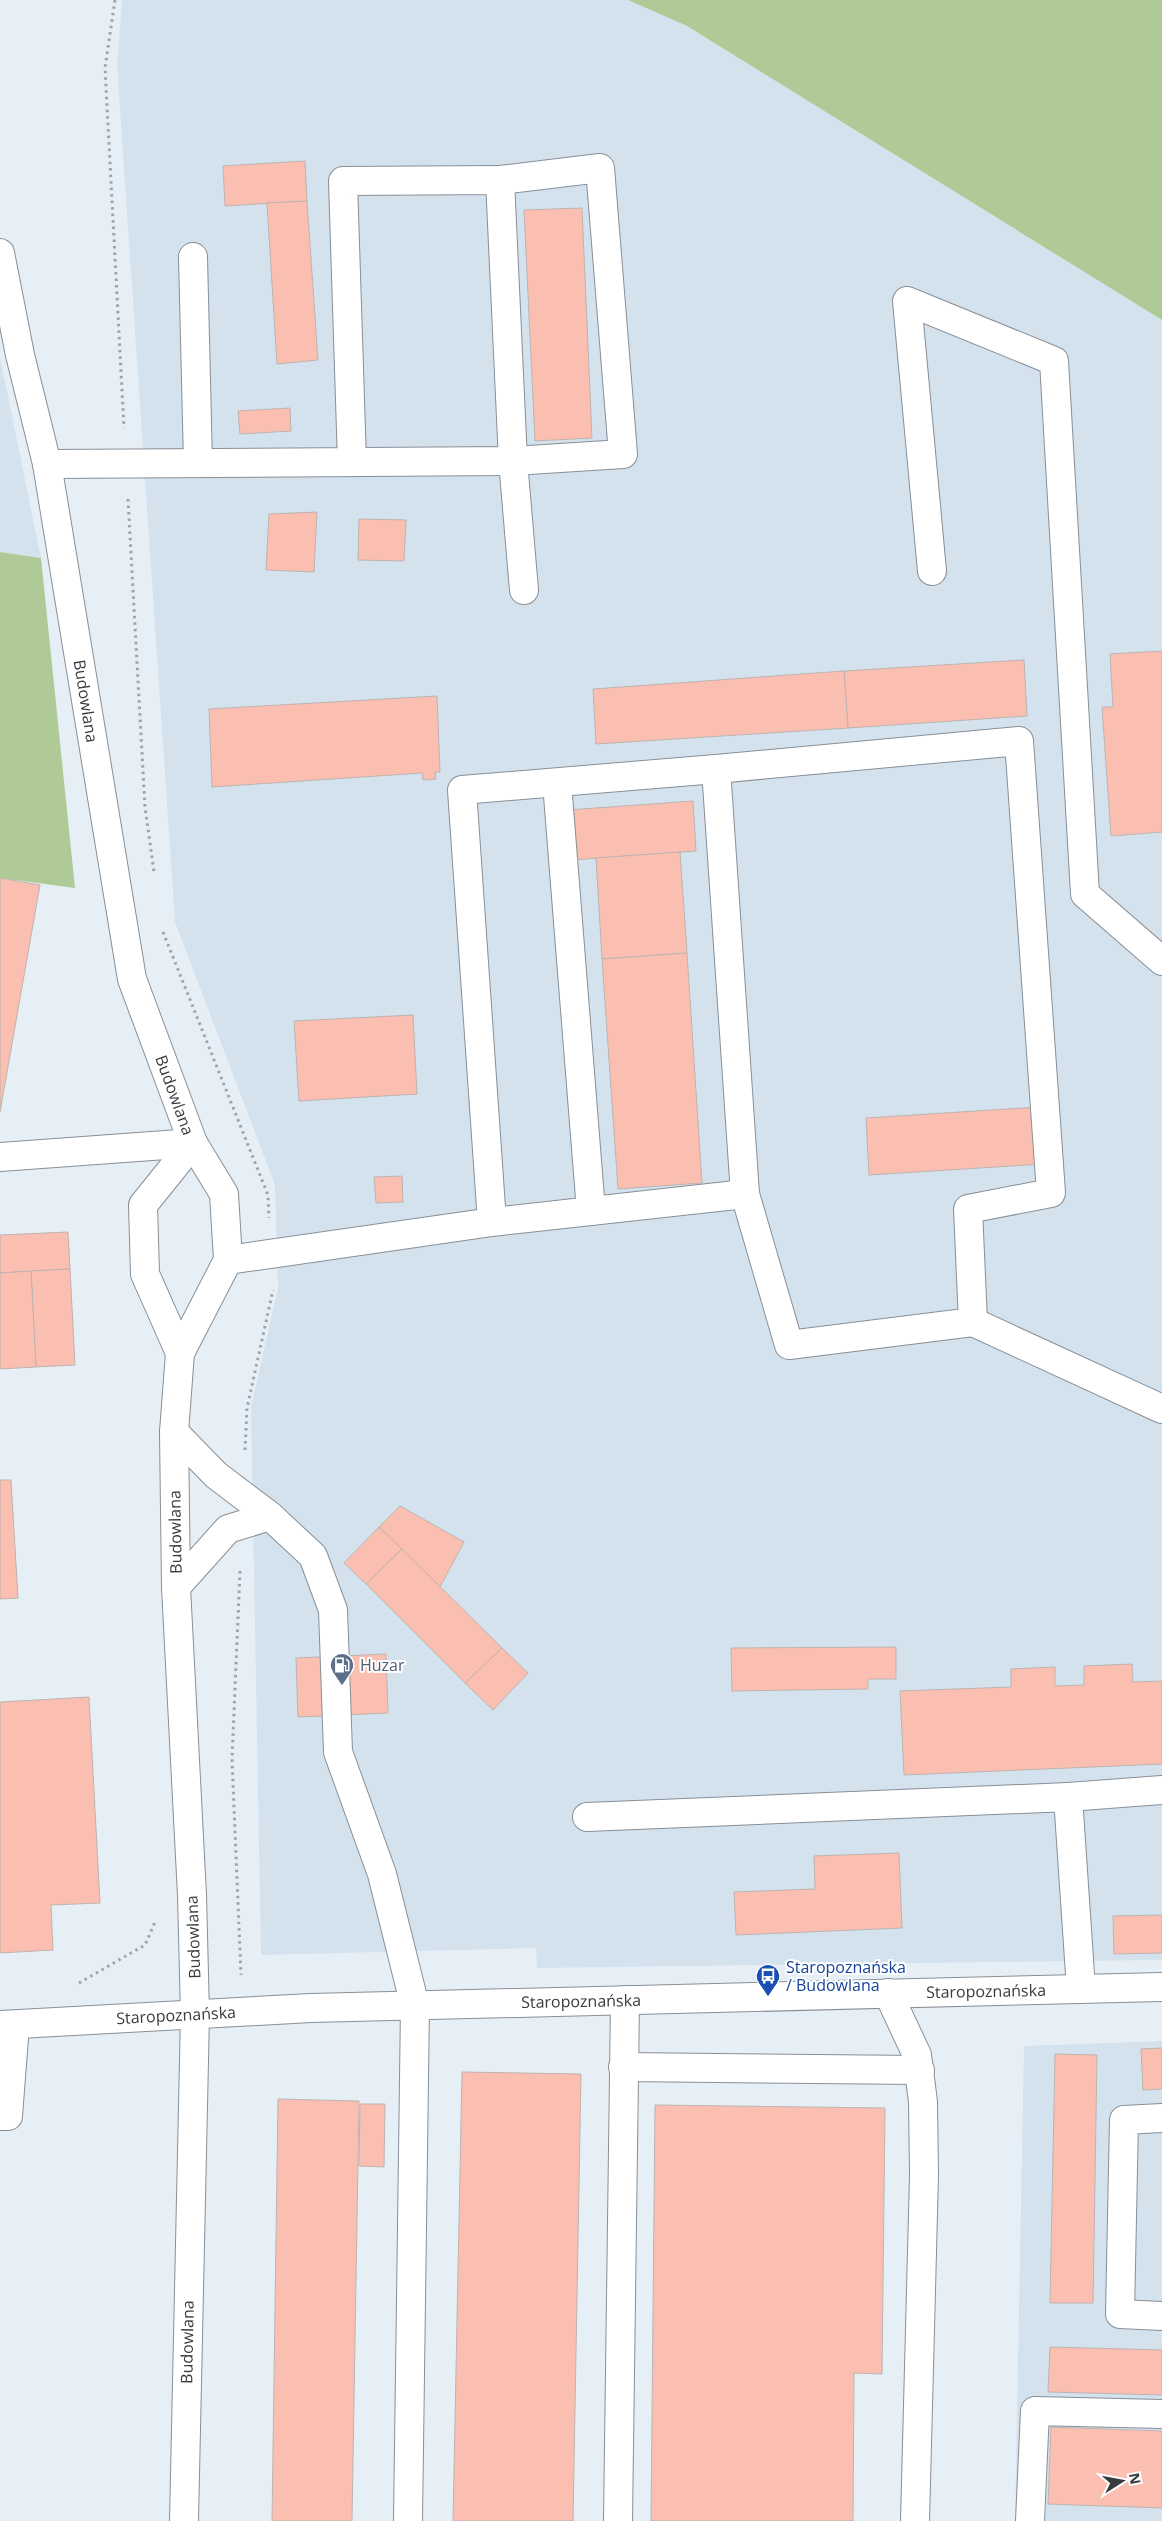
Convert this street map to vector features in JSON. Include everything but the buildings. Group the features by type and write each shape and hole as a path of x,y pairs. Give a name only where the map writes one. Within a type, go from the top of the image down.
{"street":[{"path":"47,464 513,462 623,454 600,168 500,180 343,181 352,462"},
{"path":"500,180 513,462 524,590"},
{"name":"Budowlana","path":"0,253 20,356 47,464 132,978 193,1143 224,1194 228,1260 180,1353 174,1432 176,1587 192,1895 195,2014 184,2521"},
{"path":"193,256 198,463"},
{"path":"932,571 907,301 1054,361 1085,894 1162,961"},
{"path":"492,1222 462,790 1019,741 1051,1193 968,1209 973,1322"},
{"path":"716,769 745,1194 789,1345 973,1322 1162,1409"},
{"path":"557,783 591,1211"},
{"path":"0,1157 193,1143"},
{"name":"Budowlana","path":"180,1353 145,1274 144,1205 193,1143"},
{"path":"228,1260 492,1222 745,1194"},
{"path":"174,1432 216,1475 270,1516 313,1556 333,1610 338,1752 382,1874 415,2006 408,2521"},
{"path":"176,1587 228,1530 270,1516"},
{"path":"587,1817 1068,1797 1162,1790"},
{"path":"1068,1797 1081,1989"},
{"name":"Staropoznańska","path":"7,2025 311,2008 1162,1987"},
{"path":"888,1993 912,2040 920,2070 924,2175 915,2521"},
{"path":"618,2521 625,2000"},
{"path":"0,2116 8,2116 7,2025"},
{"path":"624,2067 920,2070"},
{"path":"1162,2118 1124,2120 1120,2314 1162,2316"},
{"path":"1030,2521 1035,2411 1162,2414"}],"path":[{"path":"74,1986 144,1945 163,1906 162,1895 237,1892"}],"shaded area":[{"path":"122,0 628,0 687,26 1162,320 1162,1960 537,1968 536,1948 261,1955 251,1407 278,1288 275,1185 175,922 117,65"},
{"path":"0,357 41,558 0,552"},
{"path":"1162,2041 1162,2521 1015,2521 1024,2046"}],"green space":[{"path":"628,0 1162,0 1162,320 687,26"},
{"path":"0,552 41,558 75,888 0,878"}],"place":[{"name":"Huzar","path":"342,1686"},
{"name":"Staropoznańska / Budowlana","path":"768,1997"}]}
